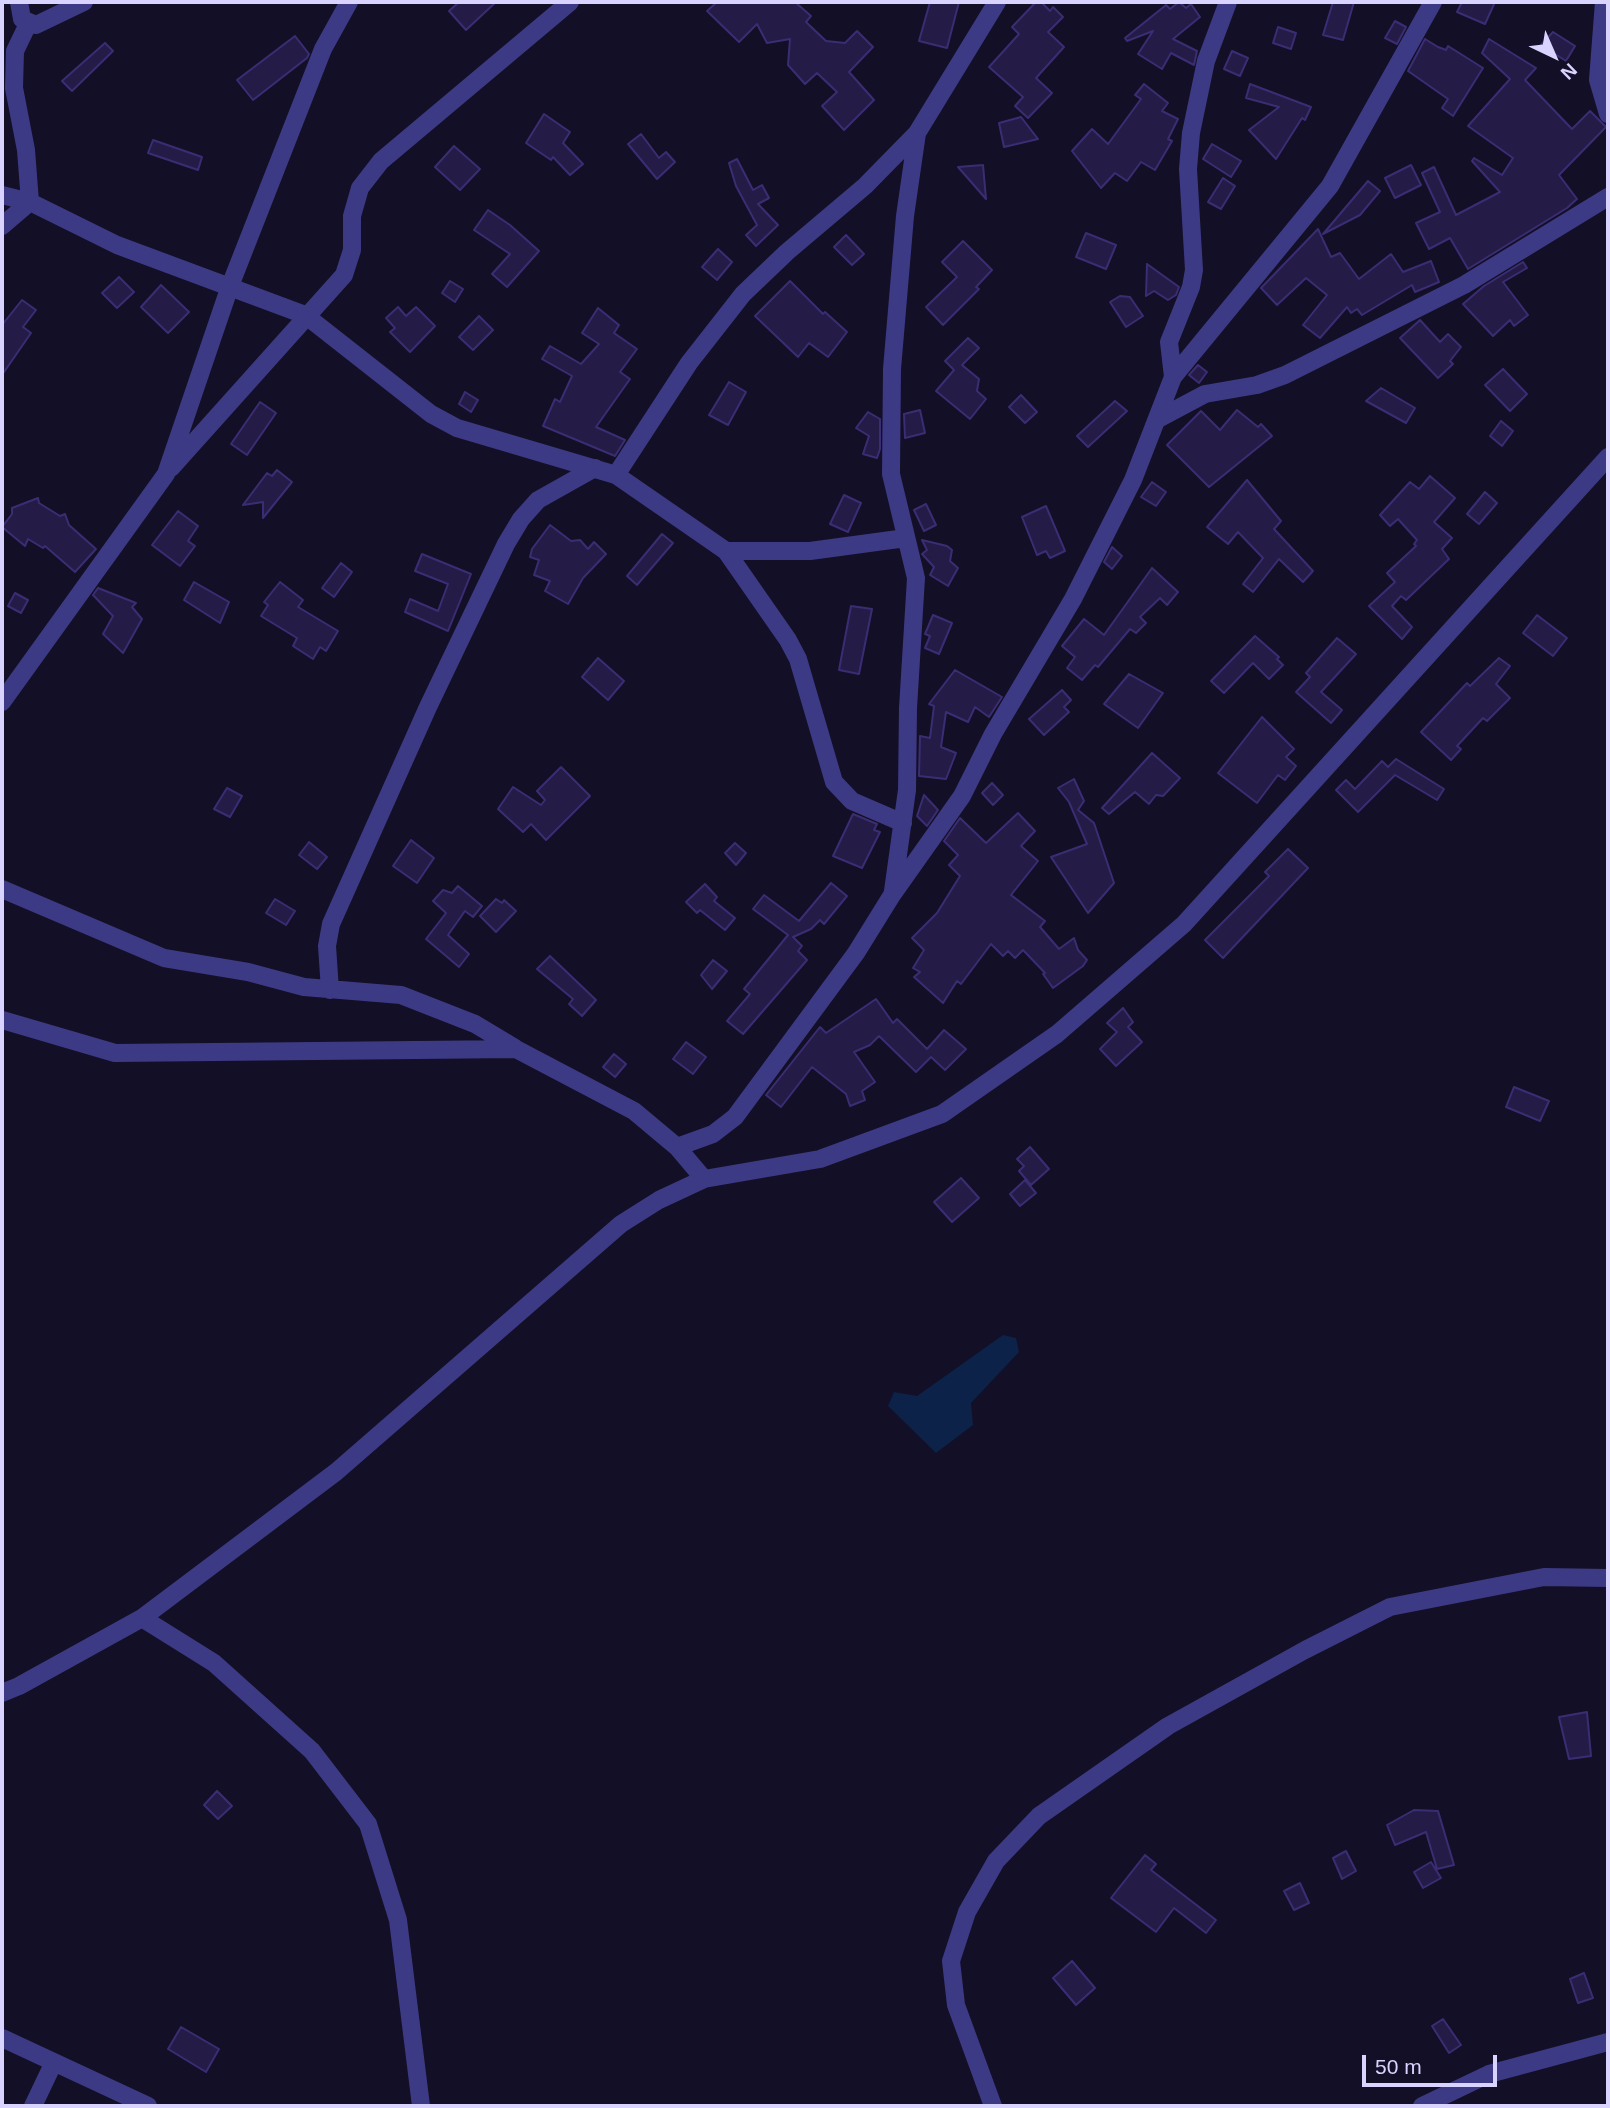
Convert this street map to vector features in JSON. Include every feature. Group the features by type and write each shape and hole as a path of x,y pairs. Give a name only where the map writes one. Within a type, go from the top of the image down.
{"street":[{"path":"19,2 19,13 28,24 36,25 84,2"},
{"path":"166,474 230,286 323,49 349,2"},
{"path":"2,702 166,474 305,315 331,292 344,275 352,250 352,216 360,188 381,160 570,2"},
{"path":"616,475 689,363 743,294 787,252 865,186 917,133 997,2"},
{"path":"1173,377 1170,342 1191,287 1194,270 1188,169 1191,134 1206,61 1228,2"},
{"path":"677,1147 713,1134 734,1117 856,953 892,895 962,796 992,734 1073,599 1133,480 1173,377 1330,186 1433,2"},
{"path":"1604,2 1598,80 1608,114"},
{"path":"28,24 15,51 14,88 26,150 30,202"},
{"path":"892,895 907,790 908,708 916,578 891,474 892,369 905,216 917,133"},
{"path":"2,195 30,202 117,245 305,315 439,419 457,428 616,475 726,551 798,659 834,782 852,801 903,823"},
{"path":"1158,419 1205,394 1256,385 1285,375 1464,285 1608,197"},
{"path":"2,226 30,202"},
{"path":"2,1693 142,1618 336,1472 621,1224 659,1200 704,1179 820,1159 942,1114 1057,1034 1184,924 1608,457"},
{"path":"330,990 327,946 331,924 428,707 506,544 521,519 538,500 595,468"},
{"path":"726,551 810,551 906,538"},
{"path":"2,889 164,958 248,972 304,987 401,995 475,1024 516,1049 634,1111 677,1147 704,1179"},
{"path":"2,1020 115,1053 516,1049"},
{"path":"993,2106 956,2005 951,1961 967,1912 996,1861 1039,1816 1168,1726 1305,1650 1390,1607 1545,1577 1608,1578"},
{"path":"142,1618 214,1662 312,1751 368,1824 398,1920 421,2106"},
{"path":"2,2038 148,2106"},
{"path":"1422,2106 1489,2074 1608,2042"},
{"path":"33,2106 53,2064"}],"water":[{"path":"1003,1335 1016,1338 1019,1352 971,1403 973,1425 936,1453 888,1406 894,1392 917,1396"}],"building":[{"path":"459,2 496,2 466,30 449,11"},
{"path":"717,2 795,2 811,16 806,22 826,41 845,43 857,31 873,47 849,72 874,100 844,130 822,106 837,92 817,73 805,84 788,65 790,39 767,43 757,24 739,42 707,11"},
{"path":"930,2 959,2 947,48 919,41"},
{"path":"1036,2 1041,2 1050,11 1053,7 1063,17 1048,32 1064,47 1036,78 1052,93 1028,118 1015,106 1023,97 989,67 1019,34 1012,27"},
{"path":"1179,2 1186,8 1191,4 1200,17 1173,39 1197,51 1194,65 1171,53 1162,69 1138,54 1153,31 1127,41 1125,38 1166,5 1170,9"},
{"path":"1333,2 1354,2 1343,40 1323,35"},
{"path":"1462,2 1495,2 1485,24 1457,12"},
{"path":"1395,21 1406,27 1397,44 1385,38"},
{"path":"1278,27 1296,33 1291,49 1273,43"},
{"path":"1553,32 1575,46 1566,61 1541,45"},
{"path":"295,36 309,54 307,58 253,100 237,80"},
{"path":"1425,39 1446,50 1448,46 1483,68 1453,116 1442,108 1448,99 1408,71"},
{"path":"1489,39 1536,68 1525,80 1572,129 1590,111 1606,127 1559,175 1577,199 1567,208 1468,269 1450,238 1429,249 1416,223 1440,212 1422,173 1434,167 1456,215 1500,192 1472,161 1474,158 1502,175 1513,158 1468,126 1510,79 1482,53"},
{"path":"105,43 113,51 72,91 62,81"},
{"path":"1232,51 1248,58 1240,76 1224,69"},
{"path":"1144,84 1168,103 1162,111 1178,119 1168,139 1172,141 1155,170 1141,162 1127,181 1115,173 1101,188 1072,151 1092,129 1108,144 1141,99 1135,95"},
{"path":"1250,84 1311,107 1305,120 1302,118 1276,159 1249,130 1279,107 1246,98"},
{"path":"544,114 570,132 563,143 583,164 570,175 553,157 551,160 526,143"},
{"path":"1021,117 1038,139 1004,147 999,123"},
{"path":"641,134 659,158 666,152 675,162 657,179 628,144"},
{"path":"153,140 202,157 198,170 148,153"},
{"path":"1212,144 1241,161 1231,177 1203,159"},
{"path":"454,146 480,169 460,190 435,167"},
{"path":"737,159 753,190 762,185 769,198 758,204 778,225 756,246 746,235 757,225 736,186 729,163"},
{"path":"983,165 986,199 958,167"},
{"path":"1411,165 1421,185 1395,198 1385,178"},
{"path":"1223,178 1235,186 1221,209 1208,202"},
{"path":"1368,181 1380,191 1360,215 1323,234"},
{"path":"488,210 539,251 507,287 492,274 510,254 474,230"},
{"path":"1318,229 1331,257 1340,253 1359,279 1391,254 1403,272 1431,261 1439,282 1415,292 1412,285 1362,315 1357,309 1351,313 1347,307 1320,338 1303,325 1327,295 1306,278 1277,305 1261,288"},
{"path":"1086,233 1116,245 1106,269 1076,257"},
{"path":"846,235 864,254 852,265 834,247"},
{"path":"963,241 992,270 976,287 979,289 943,325 926,307 957,277 942,262"},
{"path":"718,249 732,262 717,280 702,267"},
{"path":"1523,262 1527,268 1503,282 1528,315 1514,326 1510,320 1493,336 1463,304 1484,286"},
{"path":"1147,264 1179,287 1176,295 1168,300 1154,291 1146,296"},
{"path":"119,277 134,292 117,308 102,293"},
{"path":"450,281 463,289 455,302 442,293"},
{"path":"790,281 823,314 825,312 847,332 828,357 809,343 798,357 755,316"},
{"path":"161,285 189,312 168,333 141,307"},
{"path":"1120,296 1130,297 1143,316 1126,327 1110,302"},
{"path":"22,300 36,310 23,327 31,333 2,375 2,325"},
{"path":"398,307 406,316 416,307 435,326 410,352 390,332 395,328 386,318"},
{"path":"598,308 619,325 614,333 637,349 620,372 630,379 596,427 625,440 615,456 543,426 555,399 560,402 572,376 542,359 550,346 581,364 599,344 582,333"},
{"path":"479,316 493,330 473,350 459,337"},
{"path":"1420,320 1440,342 1448,334 1461,347 1450,361 1453,364 1438,378 1400,338"},
{"path":"968,338 979,348 962,365 979,379 977,391 986,399 970,419 936,391 954,370 945,361"},
{"path":"1198,365 1207,372 1199,383 1189,375"},
{"path":"1503,369 1527,394 1510,411 1485,385"},
{"path":"729,382 746,392 728,425 709,415"},
{"path":"1381,388 1415,408 1406,423 1366,401"},
{"path":"465,392 478,400 471,412 459,404"},
{"path":"1021,395 1037,412 1025,423 1009,407"},
{"path":"1115,401 1127,411 1088,447 1077,436"},
{"path":"260,402 276,413 247,455 231,444"},
{"path":"920,410 925,433 905,438 904,414"},
{"path":"1237,410 1258,427 1261,424 1272,436 1209,487 1167,445 1201,411 1220,430"},
{"path":"868,412 880,419 880,449 877,458 863,454 869,436 856,428"},
{"path":"1501,421 1513,431 1502,446 1490,436"},
{"path":"277,470 292,482 263,518 263,502 243,505 267,473 272,476"},
{"path":"1430,476 1455,498 1434,522 1452,538 1442,549 1449,559 1406,600 1401,596 1392,606 1412,627 1402,639 1369,606 1395,582 1387,573 1416,546 1414,544 1417,540 1398,519 1390,526 1380,515 1410,482 1419,489"},
{"path":"1247,480 1281,521 1274,529 1313,571 1303,582 1279,559 1253,592 1243,584 1263,558 1238,532 1228,544 1207,527"},
{"path":"1152,482 1166,492 1156,506 1141,497"},
{"path":"1485,492 1497,503 1479,524 1467,514"},
{"path":"844,495 861,503 848,532 830,524"},
{"path":"38,498 39,503 60,516 65,514 69,525 96,549 75,572 45,546 43,548 28,539 25,546 2,527 12,514 12,508"},
{"path":"926,504 936,525 924,531 914,510"},
{"path":"1046,506 1065,551 1050,558 1046,551 1037,555 1022,517"},
{"path":"178,511 198,526 188,541 195,546 180,566 152,545"},
{"path":"550,525 571,541 580,540 588,549 594,542 606,554 583,578 568,604 545,591 550,581 534,575 539,560 530,557 532,549"},
{"path":"662,534 673,543 637,585 627,576"},
{"path":"922,540 947,546 952,550 950,561 958,568 948,586 930,575 934,567 922,554 927,550"},
{"path":"1112,547 1122,556 1112,569 1104,562"},
{"path":"422,554 471,574 448,631 405,612 410,599 438,611 448,584 415,571"},
{"path":"341,563 352,572 334,597 322,588"},
{"path":"1152,568 1178,592 1167,605 1160,598 1140,617 1146,623 1136,633 1130,629 1098,667 1095,665 1082,680 1067,668 1075,657 1062,646 1084,619 1104,635"},
{"path":"194,582 229,602 220,623 184,600"},
{"path":"280,582 303,600 298,607 338,631 326,651 320,647 313,659 293,646 297,638 261,616 268,605 264,602"},
{"path":"98,588 136,603 132,607 142,619 123,653 103,634 113,616 93,595"},
{"path":"15,593 28,600 21,613 8,606"},
{"path":"851,606 872,609 859,674 839,670"},
{"path":"933,615 952,623 939,654 925,648 930,636 925,634"},
{"path":"1537,615 1567,638 1553,656 1523,633"},
{"path":"1255,636 1279,657 1277,659 1283,665 1269,679 1253,663 1224,693 1211,681"},
{"path":"1337,638 1356,654 1321,692 1342,710 1331,723 1296,692 1310,677 1306,673"},
{"path":"598,658 624,681 608,700 582,677"},
{"path":"1499,658 1510,666 1496,684 1510,698 1487,721 1483,718 1457,746 1461,749 1451,760 1421,732 1467,683 1470,686"},
{"path":"955,670 1002,697 989,717 975,707 968,722 946,712 941,747 956,753 946,779 919,776 920,736 930,738 934,706 929,704"},
{"path":"1129,674 1163,693 1138,728 1104,704"},
{"path":"1062,690 1071,700 1064,707 1069,712 1044,735 1029,719"},
{"path":"1262,717 1294,749 1286,757 1296,766 1285,780 1278,775 1257,803 1218,773"},
{"path":"1152,753 1180,778 1163,796 1156,795 1149,804 1135,792 1109,814 1102,808"},
{"path":"1396,759 1444,789 1437,800 1395,775 1358,812 1336,790 1346,780 1355,789 1382,761 1388,767"},
{"path":"561,767 590,796 546,840 531,824 523,832 498,809 513,787 541,805 545,800 537,791"},
{"path":"1074,779 1084,801 1078,810 1094,823 1114,883 1088,913 1051,857 1087,844 1069,802 1058,788"},
{"path":"992,783 1003,795 993,805 982,793"},
{"path":"227,788 242,796 230,817 214,809"},
{"path":"924,795 938,810 927,826 917,816"},
{"path":"1018,813 1035,831 1021,846 1038,861 1011,895 1045,921 1040,927 1059,949 1074,938 1078,950 1087,960 1053,988 1043,974 1045,973 1023,950 1015,958 1008,951 1003,956 991,944 961,984 957,981 943,1003 914,977 920,972 913,968 924,950 912,938 937,913 960,876 949,865 958,855 944,841 960,818 986,843"},
{"path":"853,814 877,824 874,830 880,832 862,868 833,856"},
{"path":"411,840 434,858 417,883 393,866"},
{"path":"309,842 327,857 317,869 299,855"},
{"path":"735,843 746,853 736,865 725,853"},
{"path":"1288,849 1308,868 1223,958 1205,940 1269,876 1265,872"},
{"path":"831,883 847,896 824,924 820,920 811,929 793,937 802,946 798,951 807,960 743,1034 727,1021 750,994 744,989 788,935 753,909 764,895 799,921"},
{"path":"705,884 717,897 714,901 735,918 725,930 700,910 697,913 686,902"},
{"path":"458,886 482,906 473,917 465,911 448,935 469,954 459,967 426,939 446,913 433,901 443,890 452,893"},
{"path":"275,899 295,911 286,925 266,913"},
{"path":"496,899 502,903 504,900 516,911 496,932 480,916"},
{"path":"550,956 596,1000 582,1016 569,1004 573,999 537,969"},
{"path":"713,960 727,971 712,989 701,975"},
{"path":"876,999 893,1023 897,1019 927,1049 944,1030 966,1049 945,1070 931,1057 916,1072 879,1036 870,1045 854,1052 875,1082 862,1091 865,1100 850,1106 846,1094 812,1067 781,1107 766,1095 820,1027 826,1033"},
{"path":"1123,1008 1133,1022 1128,1027 1142,1042 1116,1066 1100,1049 1117,1032 1107,1023"},
{"path":"686,1042 706,1057 693,1074 673,1059"},
{"path":"614,1054 626,1064 615,1077 603,1067"},
{"path":"1514,1087 1549,1101 1540,1121 1506,1107"},
{"path":"1030,1147 1049,1169 1031,1185 1019,1171 1024,1166 1017,1159"},
{"path":"961,1178 979,1198 952,1222 934,1202"},
{"path":"1025,1180 1036,1193 1020,1206 1010,1194"},
{"path":"1587,1712 1591,1756 1569,1759 1559,1717"},
{"path":"217,1791 232,1806 218,1819 204,1805"},
{"path":"1414,1810 1438,1811 1454,1865 1437,1869 1426,1832 1395,1845 1387,1825"},
{"path":"1346,1851 1356,1871 1342,1879 1333,1858"},
{"path":"1145,1855 1156,1864 1151,1870 1216,1920 1206,1933 1174,1908 1156,1932 1111,1898"},
{"path":"1431,1862 1441,1878 1423,1888 1414,1872"},
{"path":"1300,1883 1309,1903 1294,1910 1284,1891"},
{"path":"1072,1961 1095,1988 1076,2005 1053,1978"},
{"path":"1584,1973 1593,1998 1578,2003 1570,1979"},
{"path":"1443,2019 1461,2045 1449,2053 1432,2026"},
{"path":"181,2027 219,2049 206,2072 168,2049"}]}
